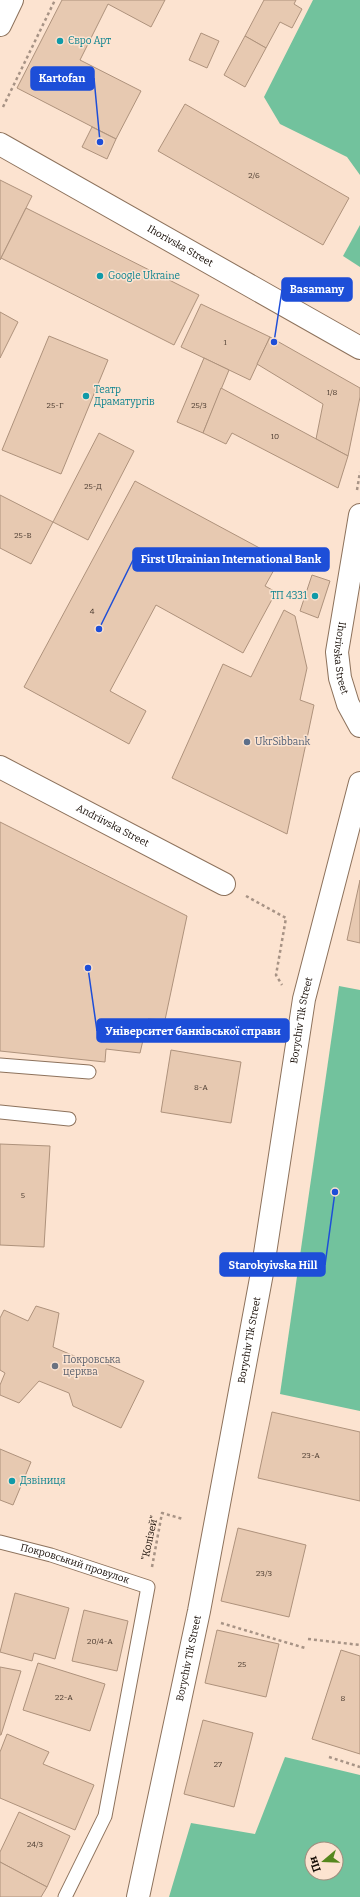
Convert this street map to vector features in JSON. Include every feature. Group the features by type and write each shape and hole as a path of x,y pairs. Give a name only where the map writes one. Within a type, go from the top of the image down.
{"street":[{"path":"0,25 12,0"},
{"name":"Ihorivska Street","path":"0,144 360,348"},
{"name":"Ihorivska Street","path":"360,515 338,652 342,685 348,704 360,726"},
{"name":"Andriivska Street","path":"0,767 224,884"},
{"name":"Borychiv Tik Street","path":"138,1897 197,1617 262,1273 304,999 360,784"}],"lane":[{"path":"0,1064 89,1072"},
{"path":"0,1112 69,1119"},
{"name":"Покровський провулок","path":"0,1542 51,1556 148,1587"},
{"path":"65,1897 105,1816 148,1587"}],"path":[{"path":"3,107 55,0"},
{"path":"224,884 286,918 276,975 285,990"},
{"name":"\"Колізей\"","path":"148,1587 162,1513 183,1519"},
{"path":"197,1617 305,1648"},
{"path":"308,1639 360,1645"},
{"path":"329,1757 360,1767"}],"green space":[{"path":"313,0 360,0 360,175 347,157 280,124 264,97"},
{"path":"360,225 360,267 343,256"},
{"path":"339,986 360,990 360,1411 280,1394"},
{"path":"285,1757 360,1775 360,1897 169,1897 191,1823 255,1834"}],"building":[{"path":"62,0 165,0 151,27 108,4 80,60 141,91 116,139 17,88"},
{"path":"264,0 296,0 294,4 302,9 292,28 280,22 266,48 245,36"},
{"path":"201,33 219,41 207,68 189,60"},
{"path":"245,36 266,48 245,87 224,75"},
{"path":"185,104 349,198 323,245 158,151"},
{"path":"92,127 116,139 107,159 82,147"},
{"path":"0,180 32,196 0,260"},
{"name":"Google Ukraine","path":"26,208 199,295 174,345 1,258"},
{"path":"201,304 270,337 250,380 181,347"},
{"path":"0,312 18,322 0,358"},
{"path":"49,336 108,360 61,474 2,450"},
{"path":"270,337 360,388 360,397 348,456 316,439 323,404 257,364"},
{"path":"204,358 229,370 203,433 177,422"},
{"path":"221,388 348,456 338,488 232,433 226,444 203,433"},
{"path":"99,433 134,451 88,540 53,522"},
{"path":"135,481 280,559 265,586 276,592 243,653 156,605 110,691 146,711 129,744 24,687"},
{"path":"0,495 53,522 31,564 0,548"},
{"name":"ТП 4331","path":"312,575 330,581 318,618 300,611"},
{"name":"UkrSibbank","path":"284,610 295,616 307,668 300,700 314,705 287,834 172,778 223,664 251,677"},
{"path":"0,822 187,916 165,1020 148,1019 140,1053 106,1049 105,1062 0,1051"},
{"path":"360,880 360,943 347,940"},
{"path":"171,1050 241,1062 231,1123 161,1112"},
{"path":"0,1144 50,1146 44,1247 0,1245"},
{"name":"Покровська церква","path":"36,1306 59,1313 53,1347 86,1361 98,1360 144,1381 121,1428 73,1406 69,1393 39,1381 19,1403 0,1395 0,1385 5,1373 0,1370 0,1318 4,1310 28,1321"},
{"path":"272,1412 360,1432 360,1501 258,1478"},
{"name":"Дзвіниця","path":"0,1449 31,1462 13,1505 0,1500"},
{"path":"238,1528 306,1545 289,1617 221,1601"},
{"path":"15,1593 69,1608 55,1659 34,1653 32,1661 0,1652"},
{"path":"84,1610 128,1621 117,1671 72,1661"},
{"path":"217,1630 279,1644 266,1697 205,1683"},
{"path":"341,1650 360,1656 360,1754 312,1739"},
{"path":"38,1663 105,1684 90,1731 23,1710"},
{"path":"0,1667 21,1671 1,1735 0,1735"},
{"path":"203,1720 253,1733 234,1807 184,1794"},
{"path":"7,1734 49,1752 43,1764 94,1785 75,1830 0,1798 0,1752"},
{"path":"19,1812 70,1836 47,1887 0,1862 0,1852"},
{"path":"0,1862 47,1887 41,1897 0,1897"}],"place":[{"name":"Євро Арт","path":"60,41"},
{"name":"Kartofan","path":"100,142"},
{"name":"Google Ukraine","path":"100,276"},
{"name":"Basamany","path":"274,342"},
{"name":"Театр Драматургів","path":"86,396"},
{"name":"ТП 4331","path":"315,596"},
{"name":"First Ukrainian International Bank","path":"99,629"},
{"name":"UkrSibbank","path":"247,742"},
{"name":"Університет банківської справи","path":"88,968"},
{"name":"Starokyivska Hill","path":"335,1192"},
{"name":"Покровська церква","path":"55,1366"},
{"name":"Дзвіниця","path":"12,1481"}]}
